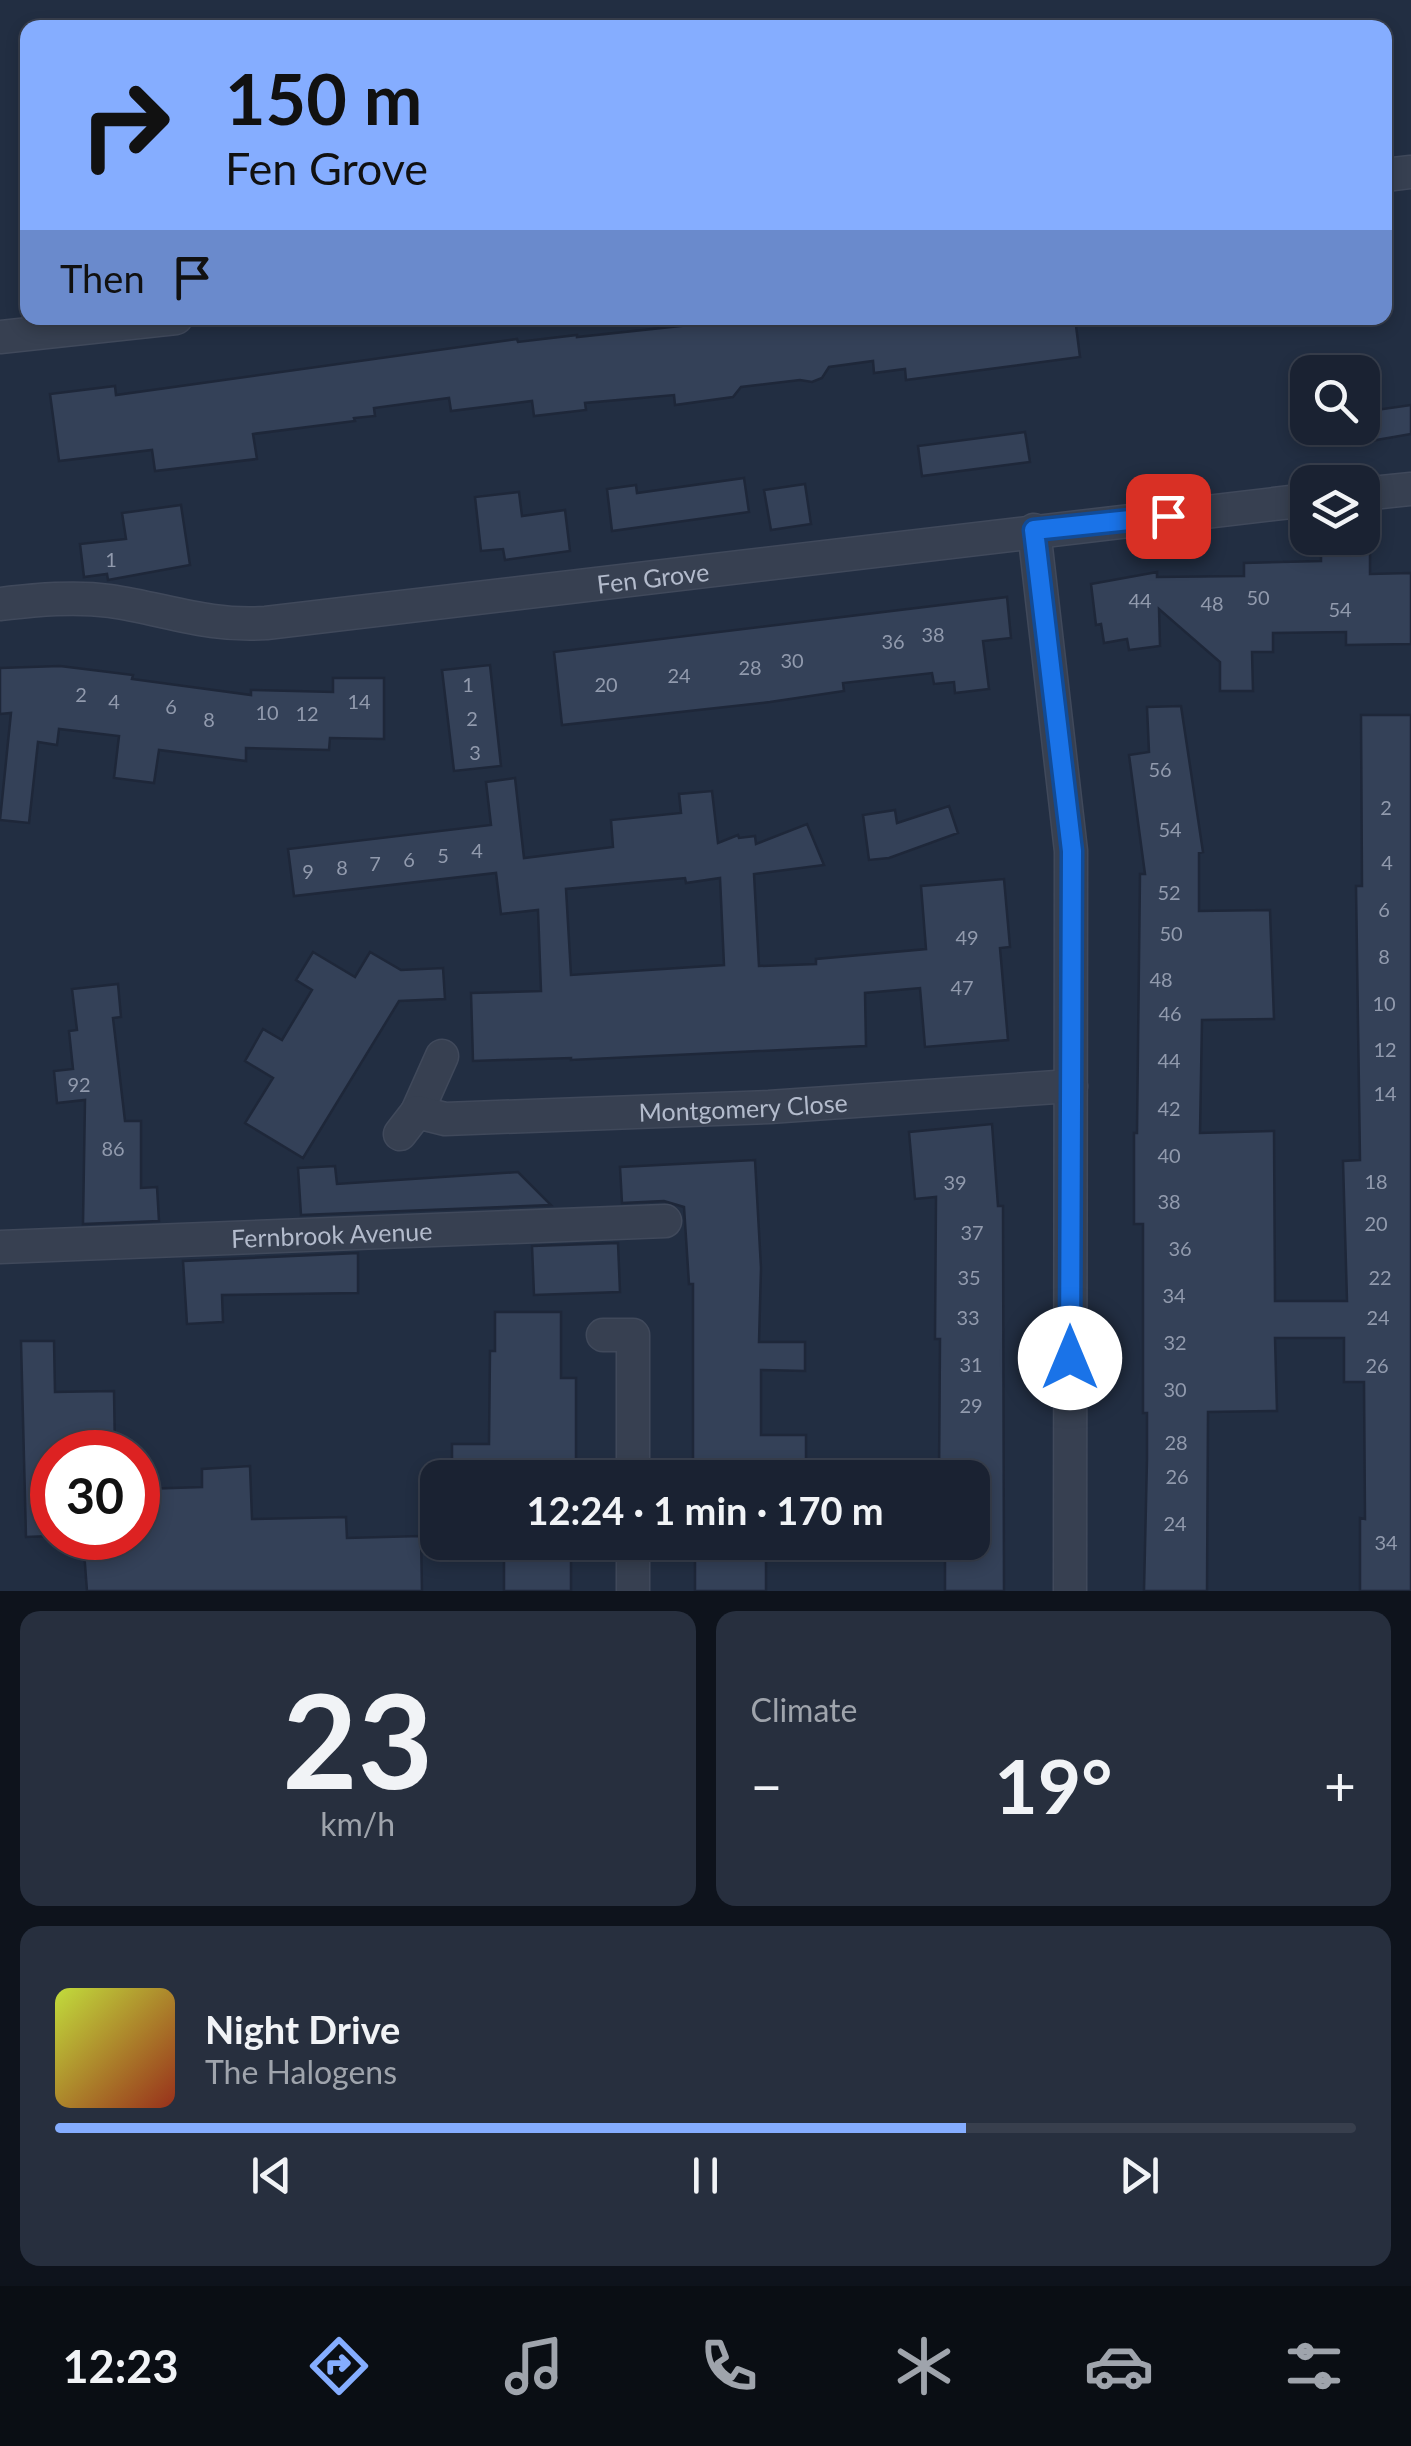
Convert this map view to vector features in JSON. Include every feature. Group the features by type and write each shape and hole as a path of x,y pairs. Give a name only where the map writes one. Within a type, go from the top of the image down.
{"street":[{"path":"0,337 111,325"},
{"path":"1380,492 1411,489"},
{"name":"Fen Grove","path":"0,604 83,598 192,620 247,624 1290,502"},
{"path":"1034,530 1072,851 1070,1591"},
{"name":"Montgomery Close","path":"442,1056 408,1123 769,1107 1071,1086"},
{"name":"Fernbrook Avenue","path":"0,1247 664,1221"},
{"path":"603,1335 633,1335 633,1460"},
{"path":"632,1591 633,1560"}],"building":[{"path":"689,325 1076,325 1080,357 906,380 905,369 874,373 873,361 829,367 822,378 812,382 741,387 733,397 675,405 674,395 585,403 586,410 534,416 532,401 451,411 449,398 374,408 375,416 354,418 355,421 253,434 257,459 155,471 152,450 59,461 50,394 115,386 116,395 517,339 518,342"},
{"path":"1411,405 1411,434 1380,439 1380,409"},
{"path":"1025,432 1030,462 922,476 918,446"},
{"path":"744,478 749,512 612,531 607,489 636,485 637,493"},
{"path":"805,484 811,524 771,530 764,490"},
{"path":"519,492 522,516 565,510 570,551 505,560 503,549 481,551 475,497"},
{"path":"181,505 190,565 108,580 107,574 84,577 80,544 126,539 122,513"},
{"path":"1321,555 1370,555 1370,574 1411,573 1411,644 1346,645 1346,632 1273,633 1273,652 1252,652 1253,691 1220,691 1220,662 1159,609 1160,646 1129,650 1127,639 1104,643 1101,624 1096,625 1091,584 1157,572 1157,577 1244,576 1244,563 1321,561"},
{"path":"1007,597 1011,638 983,641 989,689 955,693 954,682 934,684 932,673 843,683 844,691 770,702 562,725 554,652"},
{"path":"490,665 501,766 454,771 442,670"},
{"path":"60,666 251,695 251,690 333,692 333,678 384,678 384,739 330,738 329,750 246,748 246,761 159,750 154,783 114,778 119,736 59,729 57,745 38,742 29,823 0,820 11,713 0,714 0,668"},
{"path":"1181,706 1203,852 1199,853 1199,911 1270,910 1274,1019 1202,1020 1200,1133 1274,1131 1275,1301 1347,1301 1343,1161 1360,1160 1356,886 1362,886 1361,715 1411,715 1411,1591 1360,1591 1360,1518 1365,1519 1364,1382 1344,1382 1344,1338 1275,1338 1277,1411 1208,1412 1207,1591 1144,1591 1147,1413 1143,1413 1143,1224 1134,1224 1134,1133 1140,874 1145,874 1129,755 1149,752 1147,707"},
{"path":"515,778 524,858 613,847 611,820 681,813 679,794 712,791 718,843 738,835 755,836 756,844 807,824 824,865 754,874 759,966 816,964 816,959 926,949 921,886 1004,879 1010,947 1000,948 1008,1040 925,1047 920,988 865,993 866,1046 473,1061 471,993 541,991 538,910 501,914 496,873 294,896 288,849 491,825 486,782","holes":["685,878 686,883 720,878 724,965 571,975 566,889"]},
{"path":"949,806 958,833 889,858 869,860 863,815 895,810 897,823"},
{"path":"313,952 355,977 370,952 401,970 443,968 445,999 399,1001 303,1158 245,1123 273,1078 245,1061 263,1029 282,1040 312,990 296,980"},
{"path":"118,984 121,1017 113,1018 125,1121 141,1121 141,1188 157,1187 159,1221 83,1224 85,1100 57,1103 54,1071 73,1069 69,1031 77,1030 72,989"},
{"path":"992,1124 998,1206 1003,1206 1004,1591 945,1591 945,1560 990,1560 990,1460 939,1460 936,1197 915,1199 909,1132"},
{"path":"755,1160 761,1268 759,1342 805,1342 805,1371 761,1370 761,1435 806,1435 806,1460 693,1460 693,1284 689,1284 684,1207 664,1201 622,1203 620,1167"},
{"path":"335,1166 337,1184 518,1172 551,1205 301,1215 298,1168"},
{"path":"618,1243 620,1292 534,1295 532,1246"},
{"path":"358,1253 358,1293 222,1295 223,1322 187,1324 183,1261"},
{"path":"495,1312 561,1312 561,1378 576,1378 576,1460 452,1460 452,1444 489,1444 490,1351 495,1351"},
{"path":"21,1341 54,1341 55,1392 114,1391 115,1430 30,1430 30,1537 26,1537"},
{"path":"250,1466 252,1519 346,1517 347,1538 420,1536 422,1591 87,1591 85,1560 160,1560 160,1488 202,1487 202,1469"},
{"path":"504,1560 571,1560 571,1591 504,1591"},
{"path":"695,1560 766,1560 766,1591 695,1591"}],"route":[{"path":"1070,1358 1072,851 1034,530 1168,516"}]}
